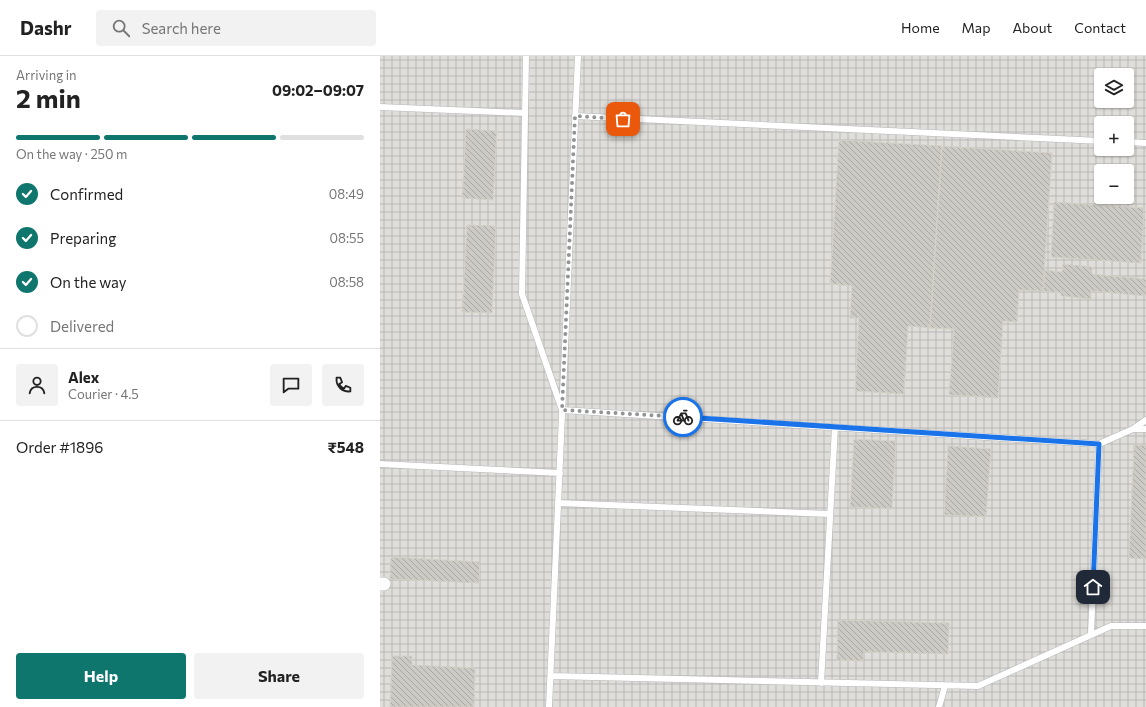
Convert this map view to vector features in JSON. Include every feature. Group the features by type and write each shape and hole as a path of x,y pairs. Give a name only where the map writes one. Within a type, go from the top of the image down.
{"lane":[{"path":"526,56 522,294 562,410"},
{"path":"549,707 578,56"},
{"path":"380,107 525,113"},
{"path":"575,116 1094,141"},
{"path":"1134,142 1146,143"},
{"path":"562,410 1099,444 1134,429 1146,420"},
{"path":"821,683 835,427"},
{"path":"1134,429 1146,429"},
{"path":"1091,634 1099,444"},
{"path":"380,464 560,473"},
{"path":"558,503 830,514"},
{"path":"551,676 978,686 1111,626 1146,626"},
{"path":"939,707 945,686"}],"shaded area":[{"path":"380,56 1146,56 1146,707 380,707"}],"building":[{"path":"466,129 497,131 493,200 462,198"},
{"path":"839,140 942,146 930,328 908,326 904,394 855,391 859,318 850,318 852,286 830,284"},
{"path":"942,146 1052,153 1043,291 1019,290 1017,322 1003,321 998,398 949,395 954,329 930,328"},
{"path":"1054,202 1144,208 1141,263 1051,257"},
{"path":"467,225 496,226 492,313 462,312"},
{"path":"1063,264 1092,267 1092,274 1146,279 1146,296 1091,291 1091,299 1061,296 1061,293 1043,291 1045,270 1062,272"},
{"path":"854,439 896,441 892,509 850,507"},
{"path":"1134,445 1146,445 1146,559 1129,558"},
{"path":"948,446 991,449 986,517 944,515"},
{"path":"391,557 480,562 479,583 390,579"},
{"path":"838,620 949,623 948,654 864,652 863,661 837,660"},
{"path":"392,656 412,656 412,665 475,668 474,707 390,707"}],"way so far":[{"path":"623,119 575,116 562,410 683,417"}],"route":[{"path":"683,417 1099,444 1093,587"}]}
